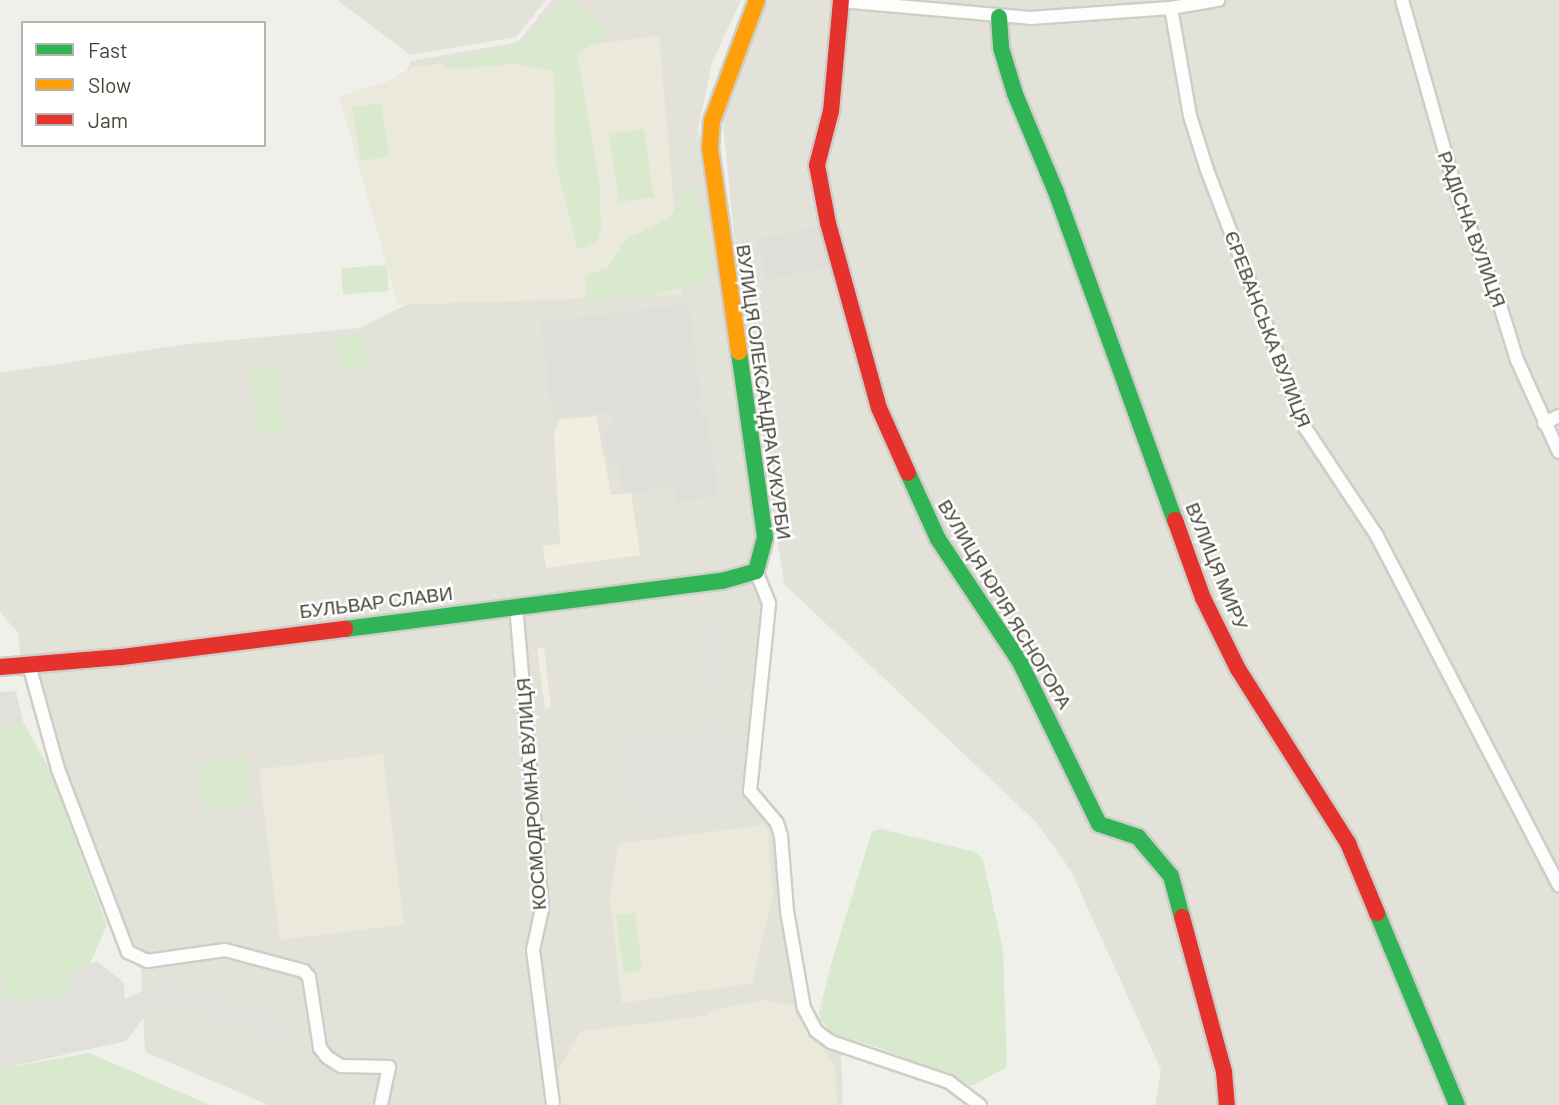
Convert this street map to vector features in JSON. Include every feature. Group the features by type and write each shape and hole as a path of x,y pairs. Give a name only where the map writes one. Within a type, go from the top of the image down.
{"street":[{"name":"ВУЛИЦЯ ОЛЕКСАНДРА КУКУРБИ","path":"755,571 764,554 765,537 710,134 757,0"},
{"path":"840,0 999,17 1171,8 1218,0"},
{"name":"ВУЛИЦЯ ЮРІЯ ЯСНОГОРА","path":"840,0 831,111 817,164 828,223 879,408 939,538 1020,662 1099,824 1138,837 1171,876 1224,1072 1227,1105"},
{"name":"РАДІСНА ВУЛИЦЯ","path":"1402,0 1458,198 1544,423 1559,452"},
{"name":"ЄРЕВАНСЬКА ВУЛИЦЯ","path":"1171,8 1190,116 1207,170 1306,429 1377,536 1559,885"},
{"name":"ВУЛИЦЯ МИРУ","path":"999,17 1001,48 1015,94 1056,192 1203,598 1238,669 1348,843 1457,1105"},
{"path":"1544,423 1559,416"},
{"name":"БУЛЬВАР СЛАВИ","path":"0,667 722,581 755,571"},
{"path":"755,571 769,604 750,791 777,824 781,836 802,990 811,1023 831,1042 948,1082 980,1105"},
{"name":"КОСМОДРОМНА ВУЛИЦЯ","path":"516,606 542,909 533,950 553,1105"},
{"path":"29,665 58,769 128,952 147,961 225,950 304,971 309,977 320,1048 327,1057 341,1066 389,1067 381,1105"}],"shaded area":[{"path":"337,0 546,0 516,37 410,55"},
{"path":"552,0 741,0 712,63 698,129 767,537 761,554 764,604 744,793 768,825 784,858 805,1025 841,1052 843,1105 268,1105 145,1052 141,966 63,767 41,681 31,661 21,662 18,633 0,612 0,373 180,345 360,328 420,298 395,97 411,61 518,42"},
{"path":"768,0 1559,0 1559,1105 1155,1105 1161,1070 1071,871 1037,823 784,584 737,265 722,114"},
{"path":"659,36 682,295 398,305 339,96 386,82 413,67"},
{"path":"822,226 830,267 766,280 758,238"},
{"path":"689,304 701,400 553,418 541,322"},
{"path":"694,403 708,420 718,496 677,502 673,487 623,494 619,464 608,465 604,432 614,421 613,412"},
{"path":"596,416 611,495 631,493 640,555 546,568 543,546 560,544 554,434 559,420"},
{"path":"715,624 731,751 744,751 744,814 634,824 623,740 718,727 703,627"},
{"path":"544,647 551,708 545,709 537,648"},
{"path":"16,691 23,722 0,728 0,692"},
{"path":"383,754 404,925 280,940 259,769"},
{"path":"763,825 768,831 773,894 752,983 622,1003 610,900 618,844"},
{"path":"97,961 124,983 125,999 167,979 225,1002 253,1007 295,1033 288,1048 181,1005 152,1007 126,1041 0,1069 0,981 5,985 2,1000"},
{"path":"764,1000 795,1006 797,1016 835,1065 837,1105 558,1105 555,1075 581,1031 705,1016 716,1009"}],"green space":[{"path":"563,0 571,1 607,31 603,39 577,53 600,189 601,228 598,241 578,250 556,163 554,71 515,64 452,69 439,63 523,43"},
{"path":"381,103 389,156 361,161 352,108"},
{"path":"644,129 654,197 619,202 609,134"},
{"path":"694,180 713,259 704,282 641,298 585,300 587,275 608,267 627,238 669,219"},
{"path":"387,265 389,291 343,294 341,268"},
{"path":"364,335 367,367 340,369 337,337"},
{"path":"278,367 285,431 257,434 250,370"},
{"path":"23,722 49,768 107,925 90,964 73,971 66,998 2,1000 5,985 0,981 0,728"},
{"path":"247,758 253,804 204,810 198,764"},
{"path":"881,829 975,852 983,859 1003,950 1007,1067 972,1086 877,1047 834,1035 821,1021 819,1013 830,968 872,831"},
{"path":"635,913 642,971 623,973 616,915"},
{"path":"89,1053 210,1105 0,1105 0,1069"}],"traffic: fast":[{"path":"999,17 1001,48 1015,94 1056,192 1175,520"},
{"path":"345,629 722,581 756,571 765,537 739,352"},
{"path":"908,473 938,539 1020,662 1099,824 1138,837 1171,876 1182,917"},
{"path":"1377,913 1457,1105"}],"traffic: slow":[{"path":"739,352 710,148 712,121 757,0"}],"traffic: jam":[{"path":"841,0 831,111 817,165 828,223 879,408 908,473"},
{"path":"1175,520 1203,598 1238,669 1348,843 1377,913"},
{"path":"0,667 122,657 345,629"},
{"path":"1182,917 1224,1072 1227,1105"}]}
